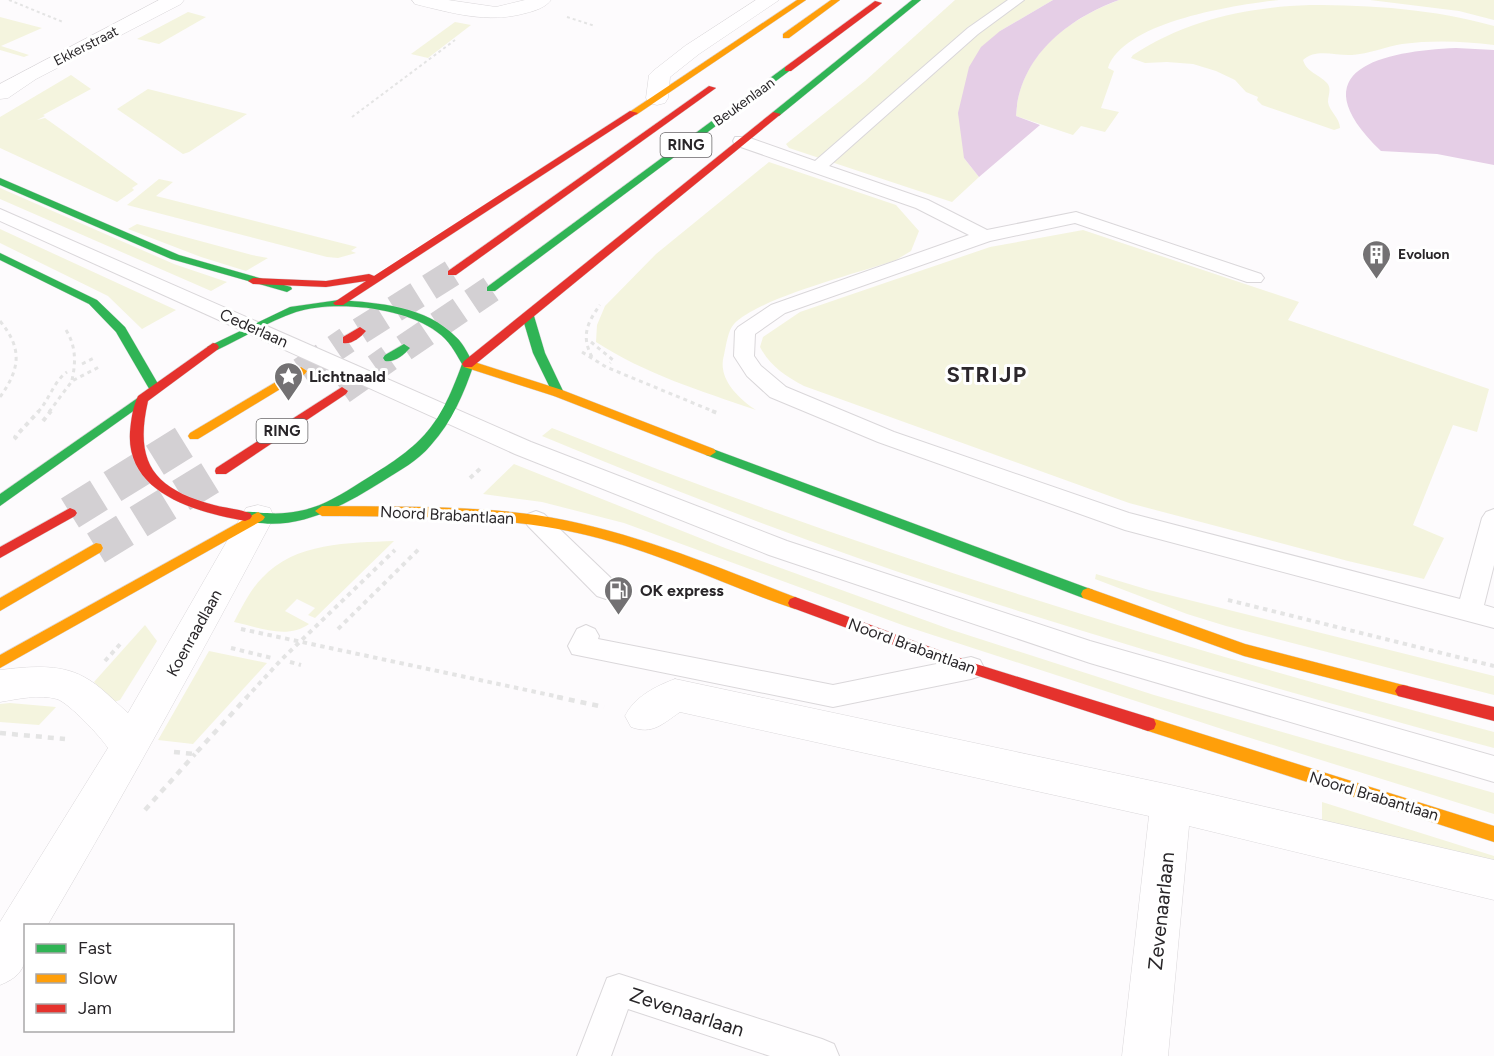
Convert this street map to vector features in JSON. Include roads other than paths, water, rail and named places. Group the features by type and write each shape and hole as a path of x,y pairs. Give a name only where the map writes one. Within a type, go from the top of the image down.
{"main road":[{"path":"0,501 36,477 207,350 294,309 339,303 657,98 802,0"},
{"path":"779,40 836,0"},
{"name":"Beukenlaan","path":"491,289 881,0"},
{"path":"141,399 136,426 137,450 142,464 156,482 173,496 214,511 258,518 322,511 364,487 419,450 458,394 468,364 917,0"},
{"name":"Beukenlaan","path":"452,273 721,81"},
{"path":"0,181 175,257 253,281 339,303 384,306 422,318 451,338 468,364 558,393 600,411 1131,610 1244,650 1494,714"},
{"path":"0,256 93,302 121,330 155,389"},
{"path":"253,281 297,285 334,285 391,270"},
{"path":"528,316 539,353 558,393"},
{"path":"347,340 360,330"},
{"path":"389,358 404,348"},
{"name":"RING","path":"194,436 301,371"},
{"name":"RING","path":"221,471 342,391"},
{"name":"Noord Brabantlaan","path":"322,511 434,512 536,520 635,543 971,668 1494,834"},
{"path":"0,553 70,513"},
{"path":"0,662 258,518"},
{"path":"0,605 96,548"}],"street":[{"name":"Ekkerstraat","path":"7,89 174,0"},
{"path":"422,0 499,14 514,12 541,0"},
{"path":"657,98 660,75 693,50 769,0"},
{"path":"0,488 36,477"},
{"name":"Koenraadlaan","path":"0,963 76,839 183,654 258,518"},
{"path":"0,686 54,683 72,688 115,725 128,747"},
{"path":"644,716 675,695 1171,803 1494,880"},
{"name":"Zevenaarlaan","path":"1145,1056 1171,803"}],"lane":[{"path":"817,168 973,31 1017,0"},
{"path":"741,141 922,204 985,236"},
{"name":"Cederlaan","path":"0,214 510,441 778,548 1079,649 1494,769"},
{"path":"1254,278 1076,217 985,236 778,309 745,331 744,356 754,371 778,392 897,441 1125,521 1494,618"},
{"path":"1469,613 1494,518"},
{"path":"536,520 606,589"},
{"path":"586,636 580,646 833,696 971,668"},
{"name":"Zevenaarlaan","path":"594,1056 619,990 784,1049 822,1056"}],"tunnel":[{"path":"360,331 452,273"},
{"path":"404,348 491,289"},
{"path":"301,371 347,340"},
{"path":"342,391 389,358"},
{"path":"70,513 194,436"},
{"path":"96,548 221,471"}],"place":[{"name":"Evoluon","path":"1377,280"},
{"name":"Lichtnaald","path":"288,402"},
{"name":"OK express","path":"619,616"}],"district":[{"name":"STRIJP","path":"987,374"}]}
